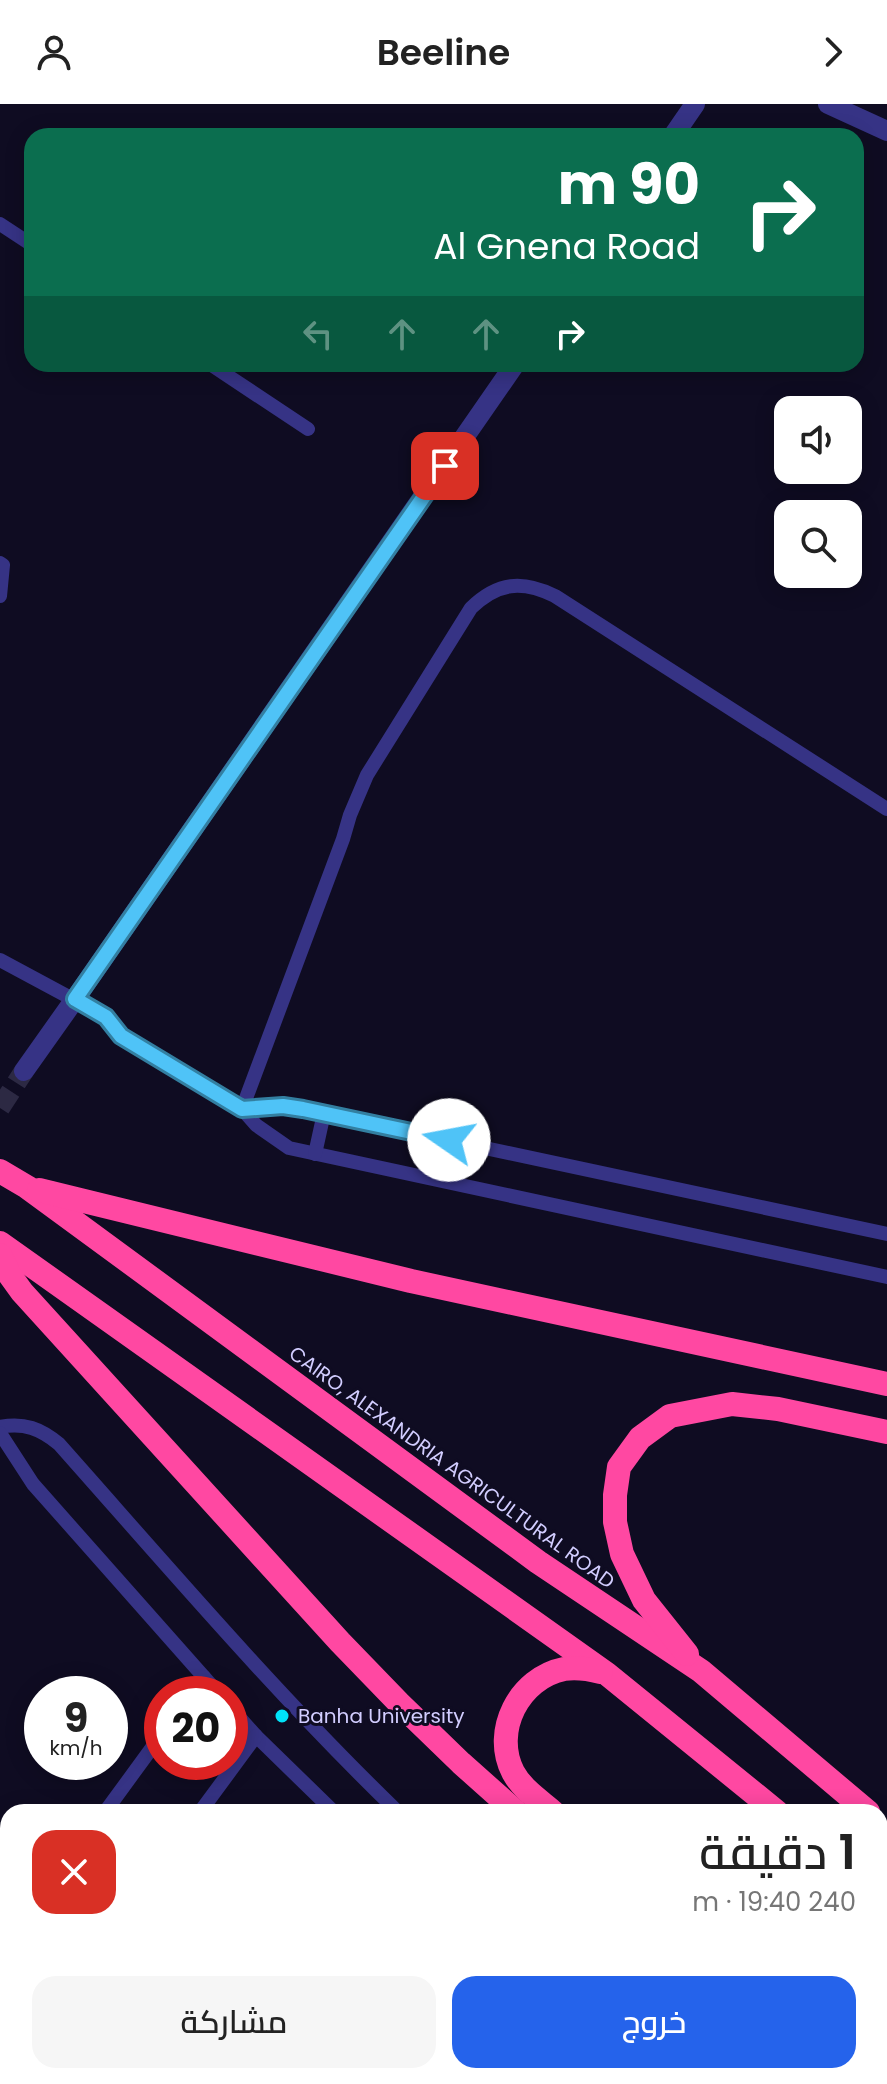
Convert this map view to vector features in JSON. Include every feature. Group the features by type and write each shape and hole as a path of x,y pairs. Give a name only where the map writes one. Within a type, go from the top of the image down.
{"highway":[{"name":"CAIRO, ALEXANDRIA AGRICULTURAL ROAD","path":"0,1171 27,1187 538,1562 701,1671 859,1804"},
{"path":"27,1187 411,1281 887,1384"},
{"path":"0,1243 607,1674 767,1804"},
{"path":"0,1255 22,1292 340,1642 419,1723 507,1804"},
{"path":"701,1671 644,1600 622,1554 615,1522 619,1467 640,1438 670,1416 732,1404 778,1409 887,1432"},
{"path":"543,1804 526,1790 513,1772 507,1751 506,1729 513,1708 525,1690 543,1676 564,1669 586,1668 607,1674"}],"street":[{"path":"678,128 695,104"},
{"path":"828,104 887,131"},
{"path":"24,1071 509,372"}],"lane":[{"path":"0,224 24,240"},
{"path":"222,372 308,429"},
{"path":"0,563 3,565 0,596"},
{"path":"242,1109 363,784 471,608 492,592 517,585 530,586 555,596 887,809"},
{"path":"0,960 106,1017 121,1036 242,1109 256,1125 289,1148 887,1277"},
{"path":"242,1109 283,1106 324,1113 887,1234"},
{"path":"315,1154 324,1113"},
{"path":"203,1676 33,1484 0,1430 14,1424 30,1427 46,1433 59,1444 268,1680 390,1804"},
{"path":"248,1727 326,1804"},
{"path":"206,1804 256,1736"},
{"path":"111,1804 144,1759"}],"tunnel":[{"path":"0,1108 24,1071"}],"place":[{"name":"Banha University","path":"282,1716"}],"route":[{"path":"445,466 75,999 106,1017 121,1036 242,1109 283,1106 449,1140"}]}
